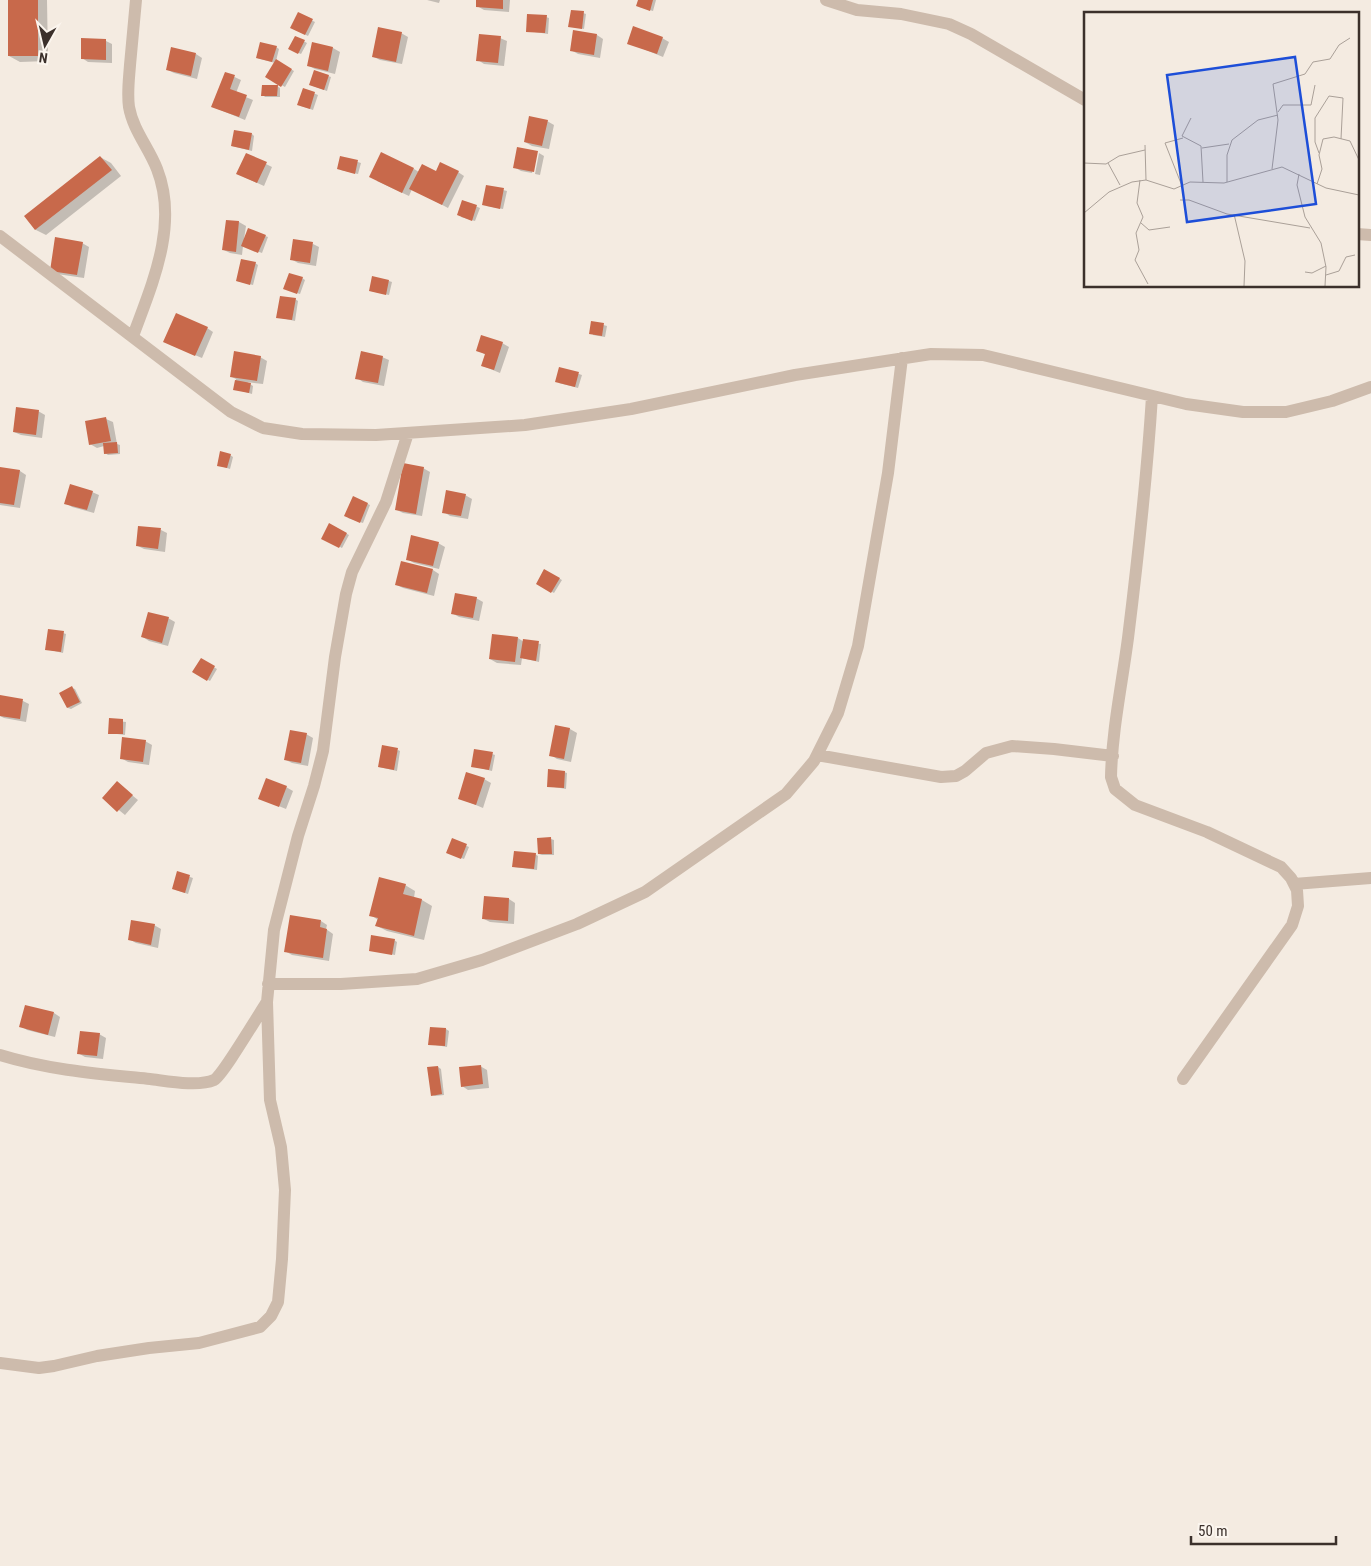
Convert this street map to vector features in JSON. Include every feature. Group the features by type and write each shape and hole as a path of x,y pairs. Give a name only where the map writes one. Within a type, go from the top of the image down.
{"street":[{"path":"133,336 159,261 165,229 164,199 158,170 134,126 129,106 136,0"},
{"path":"826,0 857,10 875,6 901,14 949,24 971,34 1084,99"},
{"path":"1358,234 1371,235"},
{"path":"0,236 231,412 263,428 302,434 408,433 525,425 631,409 795,375 931,354 983,354 1186,404 1243,412 1286,412 1332,401 1371,387"},
{"path":"268,984 341,984 417,979 482,960 577,924 645,892 786,794 814,761 838,713 858,646 888,473 902,358"},
{"path":"1152,396 1146,481 1128,640 1119,695 1111,777 1115,789 1135,805 1208,832 1281,867 1291,878 1297,890 1298,906 1292,925 1183,1079"},
{"path":"0,1363 39,1368 105,1354 199,1343 260,1327 271,1316 278,1302 285,1190 281,1147 270,1100 267,1002 274,930 298,836 323,751 335,657 346,594 352,572 386,502 408,433"},
{"path":"818,754 941,777 956,776 986,753 1012,746 1113,756"},
{"path":"1294,884 1371,878"},
{"path":"0,1056 54,1067 104,1074 204,1083 215,1080 224,1071 267,1002"}],"building":[{"path":"8,0 38,0 38,56 8,56"},
{"path":"476,0 503,0 503,9 476,7"},
{"path":"638,0 653,0 650,11 636,6"},
{"path":"571,10 584,11 582,29 568,27"},
{"path":"298,12 313,19 305,35 290,28"},
{"path":"527,14 547,15 545,33 526,32"},
{"path":"633,26 663,37 657,54 627,44"},
{"path":"378,27 402,32 396,62 372,57"},
{"path":"573,30 597,34 594,55 570,51"},
{"path":"479,34 501,36 498,63 476,61"},
{"path":"295,36 305,40 298,54 288,49"},
{"path":"81,38 106,39 106,60 81,59"},
{"path":"260,42 277,46 272,62 256,58"},
{"path":"312,42 333,47 328,71 307,66"},
{"path":"171,47 196,53 191,76 166,70"},
{"path":"276,59 292,69 281,87 265,77"},
{"path":"314,70 329,75 324,90 309,85"},
{"path":"225,72 235,75 230,89 247,95 239,117 211,107"},
{"path":"262,85 278,85 277,96 261,96"},
{"path":"303,88 315,92 310,109 297,105"},
{"path":"529,116 548,120 542,146 524,142"},
{"path":"234,130 252,133 249,150 231,146"},
{"path":"517,147 538,151 534,172 513,168"},
{"path":"381,152 414,168 402,193 369,177"},
{"path":"246,153 267,162 257,183 236,174"},
{"path":"100,156 112,170 35,230 24,216"},
{"path":"340,156 358,160 355,174 337,169"},
{"path":"440,162 459,171 442,205 409,189 422,164 436,171"},
{"path":"486,185 504,188 500,209 482,205"},
{"path":"462,200 477,205 472,221 457,215"},
{"path":"226,220 239,221 236,252 222,250"},
{"path":"248,228 266,235 258,253 241,246"},
{"path":"55,237 83,242 77,275 50,271"},
{"path":"293,239 313,242 310,263 290,260"},
{"path":"241,259 256,262 250,285 236,281"},
{"path":"289,273 303,277 297,294 283,289"},
{"path":"372,276 389,280 386,295 369,291"},
{"path":"280,296 296,298 292,320 276,318"},
{"path":"176,313 208,327 195,356 163,342"},
{"path":"591,321 604,323 602,336 589,334"},
{"path":"481,335 503,342 494,370 481,366 485,354 476,351"},
{"path":"234,351 261,356 257,381 230,377"},
{"path":"361,351 383,356 378,383 355,379"},
{"path":"559,367 579,372 575,387 555,382"},
{"path":"235,380 251,383 249,393 233,390"},
{"path":"16,407 39,410 36,435 13,432"},
{"path":"106,417 111,441 89,445 85,421"},
{"path":"117,442 118,453 104,454 103,443"},
{"path":"220,451 231,454 227,468 217,466"},
{"path":"403,463 424,467 416,514 395,510"},
{"path":"0,467 20,470 14,505 0,503"},
{"path":"70,484 93,491 87,510 64,504"},
{"path":"446,490 466,494 461,516 442,513"},
{"path":"353,496 368,503 360,523 344,516"},
{"path":"329,523 347,533 339,548 321,539"},
{"path":"138,526 161,528 158,549 136,546"},
{"path":"411,535 439,542 433,566 406,560"},
{"path":"401,561 433,569 427,593 395,585"},
{"path":"544,569 560,578 551,593 536,584"},
{"path":"455,593 477,597 473,618 451,614"},
{"path":"148,612 169,617 162,643 141,637"},
{"path":"48,629 64,631 61,652 45,650"},
{"path":"492,634 518,637 515,662 489,659"},
{"path":"523,639 539,641 536,661 520,658"},
{"path":"201,658 215,666 207,681 192,672"},
{"path":"72,686 80,702 67,708 59,693"},
{"path":"0,695 23,699 20,719 0,716"},
{"path":"109,718 123,719 123,734 108,734"},
{"path":"555,725 570,728 564,759 549,756"},
{"path":"290,730 307,733 301,763 284,760"},
{"path":"122,737 146,740 143,762 120,759"},
{"path":"382,745 398,748 394,770 378,767"},
{"path":"474,749 493,752 489,770 471,767"},
{"path":"548,769 565,771 564,788 547,787"},
{"path":"466,772 485,778 476,805 458,799"},
{"path":"266,778 287,786 279,807 258,799"},
{"path":"117,781 133,795 117,812 102,798"},
{"path":"551,837 552,854 538,854 537,838"},
{"path":"452,838 467,844 461,859 446,853"},
{"path":"514,851 536,853 534,869 512,867"},
{"path":"177,871 190,875 185,893 172,889"},
{"path":"379,877 406,884 403,894 422,899 414,936 375,926 378,918 369,916"},
{"path":"484,896 509,898 508,921 482,919"},
{"path":"290,915 321,920 320,927 327,929 323,958 284,952"},
{"path":"131,920 155,924 151,945 128,940"},
{"path":"371,935 395,939 392,955 369,951"},
{"path":"25,1005 54,1012 48,1035 19,1027"},
{"path":"430,1027 446,1028 445,1046 428,1045"},
{"path":"80,1031 100,1033 97,1056 77,1054"},
{"path":"481,1065 483,1084 461,1087 459,1067"},
{"path":"438,1066 442,1094 431,1096 427,1067"}]}
